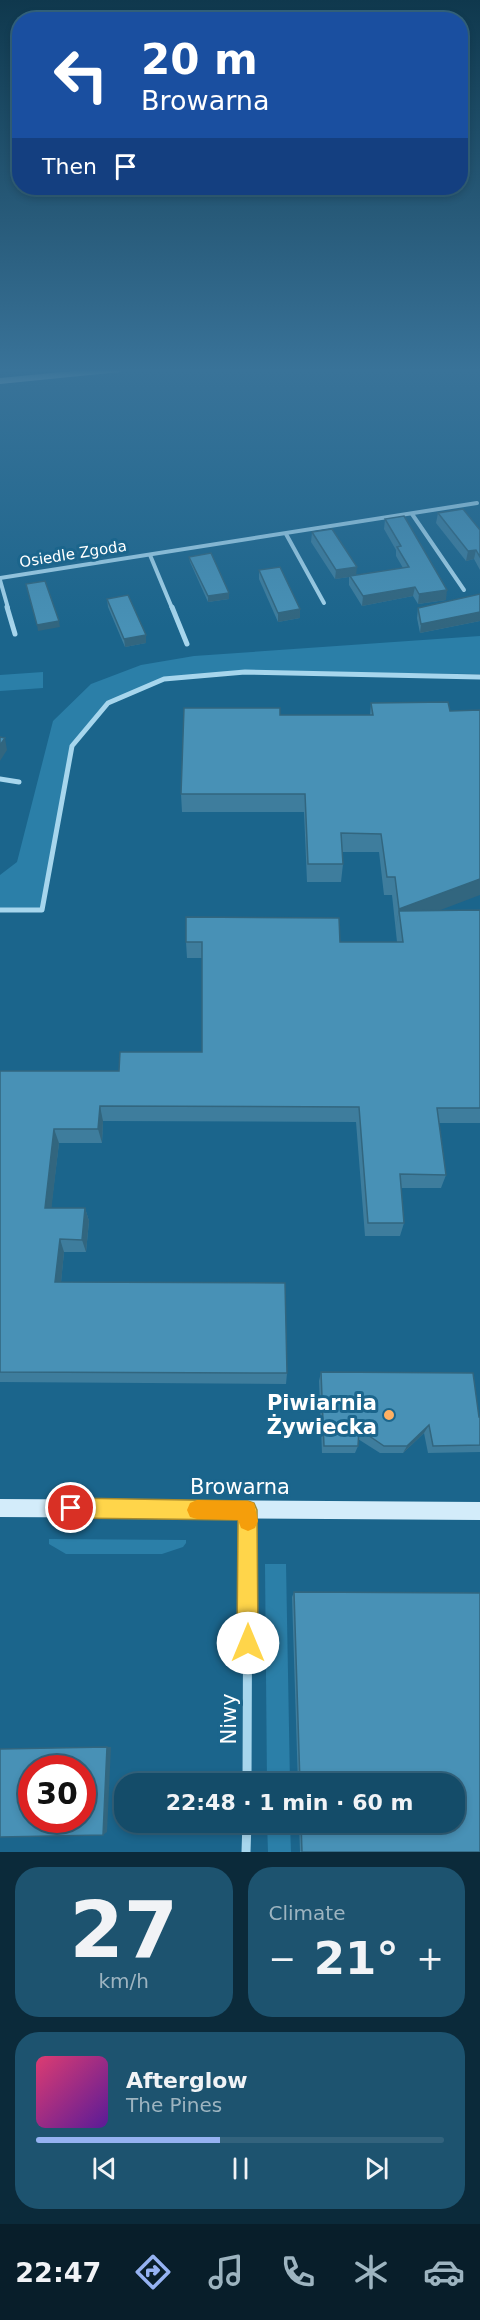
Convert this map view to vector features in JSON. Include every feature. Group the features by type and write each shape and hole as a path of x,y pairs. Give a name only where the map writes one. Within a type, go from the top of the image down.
{"street":[{"name":"Osiedle Zgoda","path":"15,634 0,579 477,503"},
{"path":"412,514 464,590"},
{"path":"286,534 324,603"},
{"name":"Osiedle Zgoda","path":"150,555 187,644"},
{"path":"0,910 42,910 72,746 108,703 164,679 244,672 480,677"},
{"path":"0,779 19,782"},
{"name":"Browarna","path":"0,1508 480,1510"},
{"name":"Niwy","path":"247,1773 248,1510"},
{"path":"246,1852 247,1833"}],"shaded area":[{"path":"480,636 480,674 245,672 164,679 108,703 72,746 42,910 0,910 0,875 17,862 53,721 91,684 141,665 194,656"},
{"path":"43,672 43,688 0,691 0,675"},
{"path":"49,1539 186,1540 186,1543 183,1547 162,1554 66,1554 49,1544"},
{"path":"265,1564 286,1564 290,1773 267,1773"},
{"path":"267,1833 290,1833 291,1852 268,1852"}],"building":[{"path":"463,509 480,530 480,557 476,550 468,551 438,513"},
{"path":"404,516 447,590 419,594 415,587 363,596 350,576 409,567 397,547 401,546 385,519"},
{"path":"332,529 357,567 336,570 312,532"},
{"path":"211,553 229,593 208,596 189,557"},
{"path":"280,567 300,609 278,613 259,570"},
{"path":"45,581 59,621 37,625 26,584"},
{"path":"480,594 480,612 421,624 418,608"},
{"path":"128,595 146,635 124,639 107,599"},
{"path":"448,702 450,711 480,710 480,879 399,909 395,877 387,877 381,834 341,833 343,864 308,864 305,794 181,794 184,708 280,708 280,715 373,715 371,703"},
{"path":"480,910 480,1108 437,1108 446,1175 400,1174 404,1223 368,1223 359,1107 100,1106 98,1129 54,1129 45,1208 85,1208 82,1240 60,1239 55,1282 285,1283 287,1373 0,1372 0,1071 119,1071 120,1052 202,1052 202,942 186,942 186,917 339,918 340,942 403,942 399,911"},
{"name":"Piwiarnia Żywiecka","path":"321,1372 473,1373 480,1417 480,1445 433,1446 429,1425 407,1446 384,1446 359,1429 358,1446 324,1446"},
{"path":"294,1592 480,1593 480,1852 302,1852 301,1833 465,1833 465,1773 300,1773"},
{"path":"107,1747 103,1835 0,1837 0,1749"}],"slow traffic":[{"path":"197,1510 248,1510 248,1521"}],"place":[{"name":"Piwiarnia Żywiecka","path":"389,1415"}],"route":[{"path":"71,1508 248,1510 248,1643"}]}
